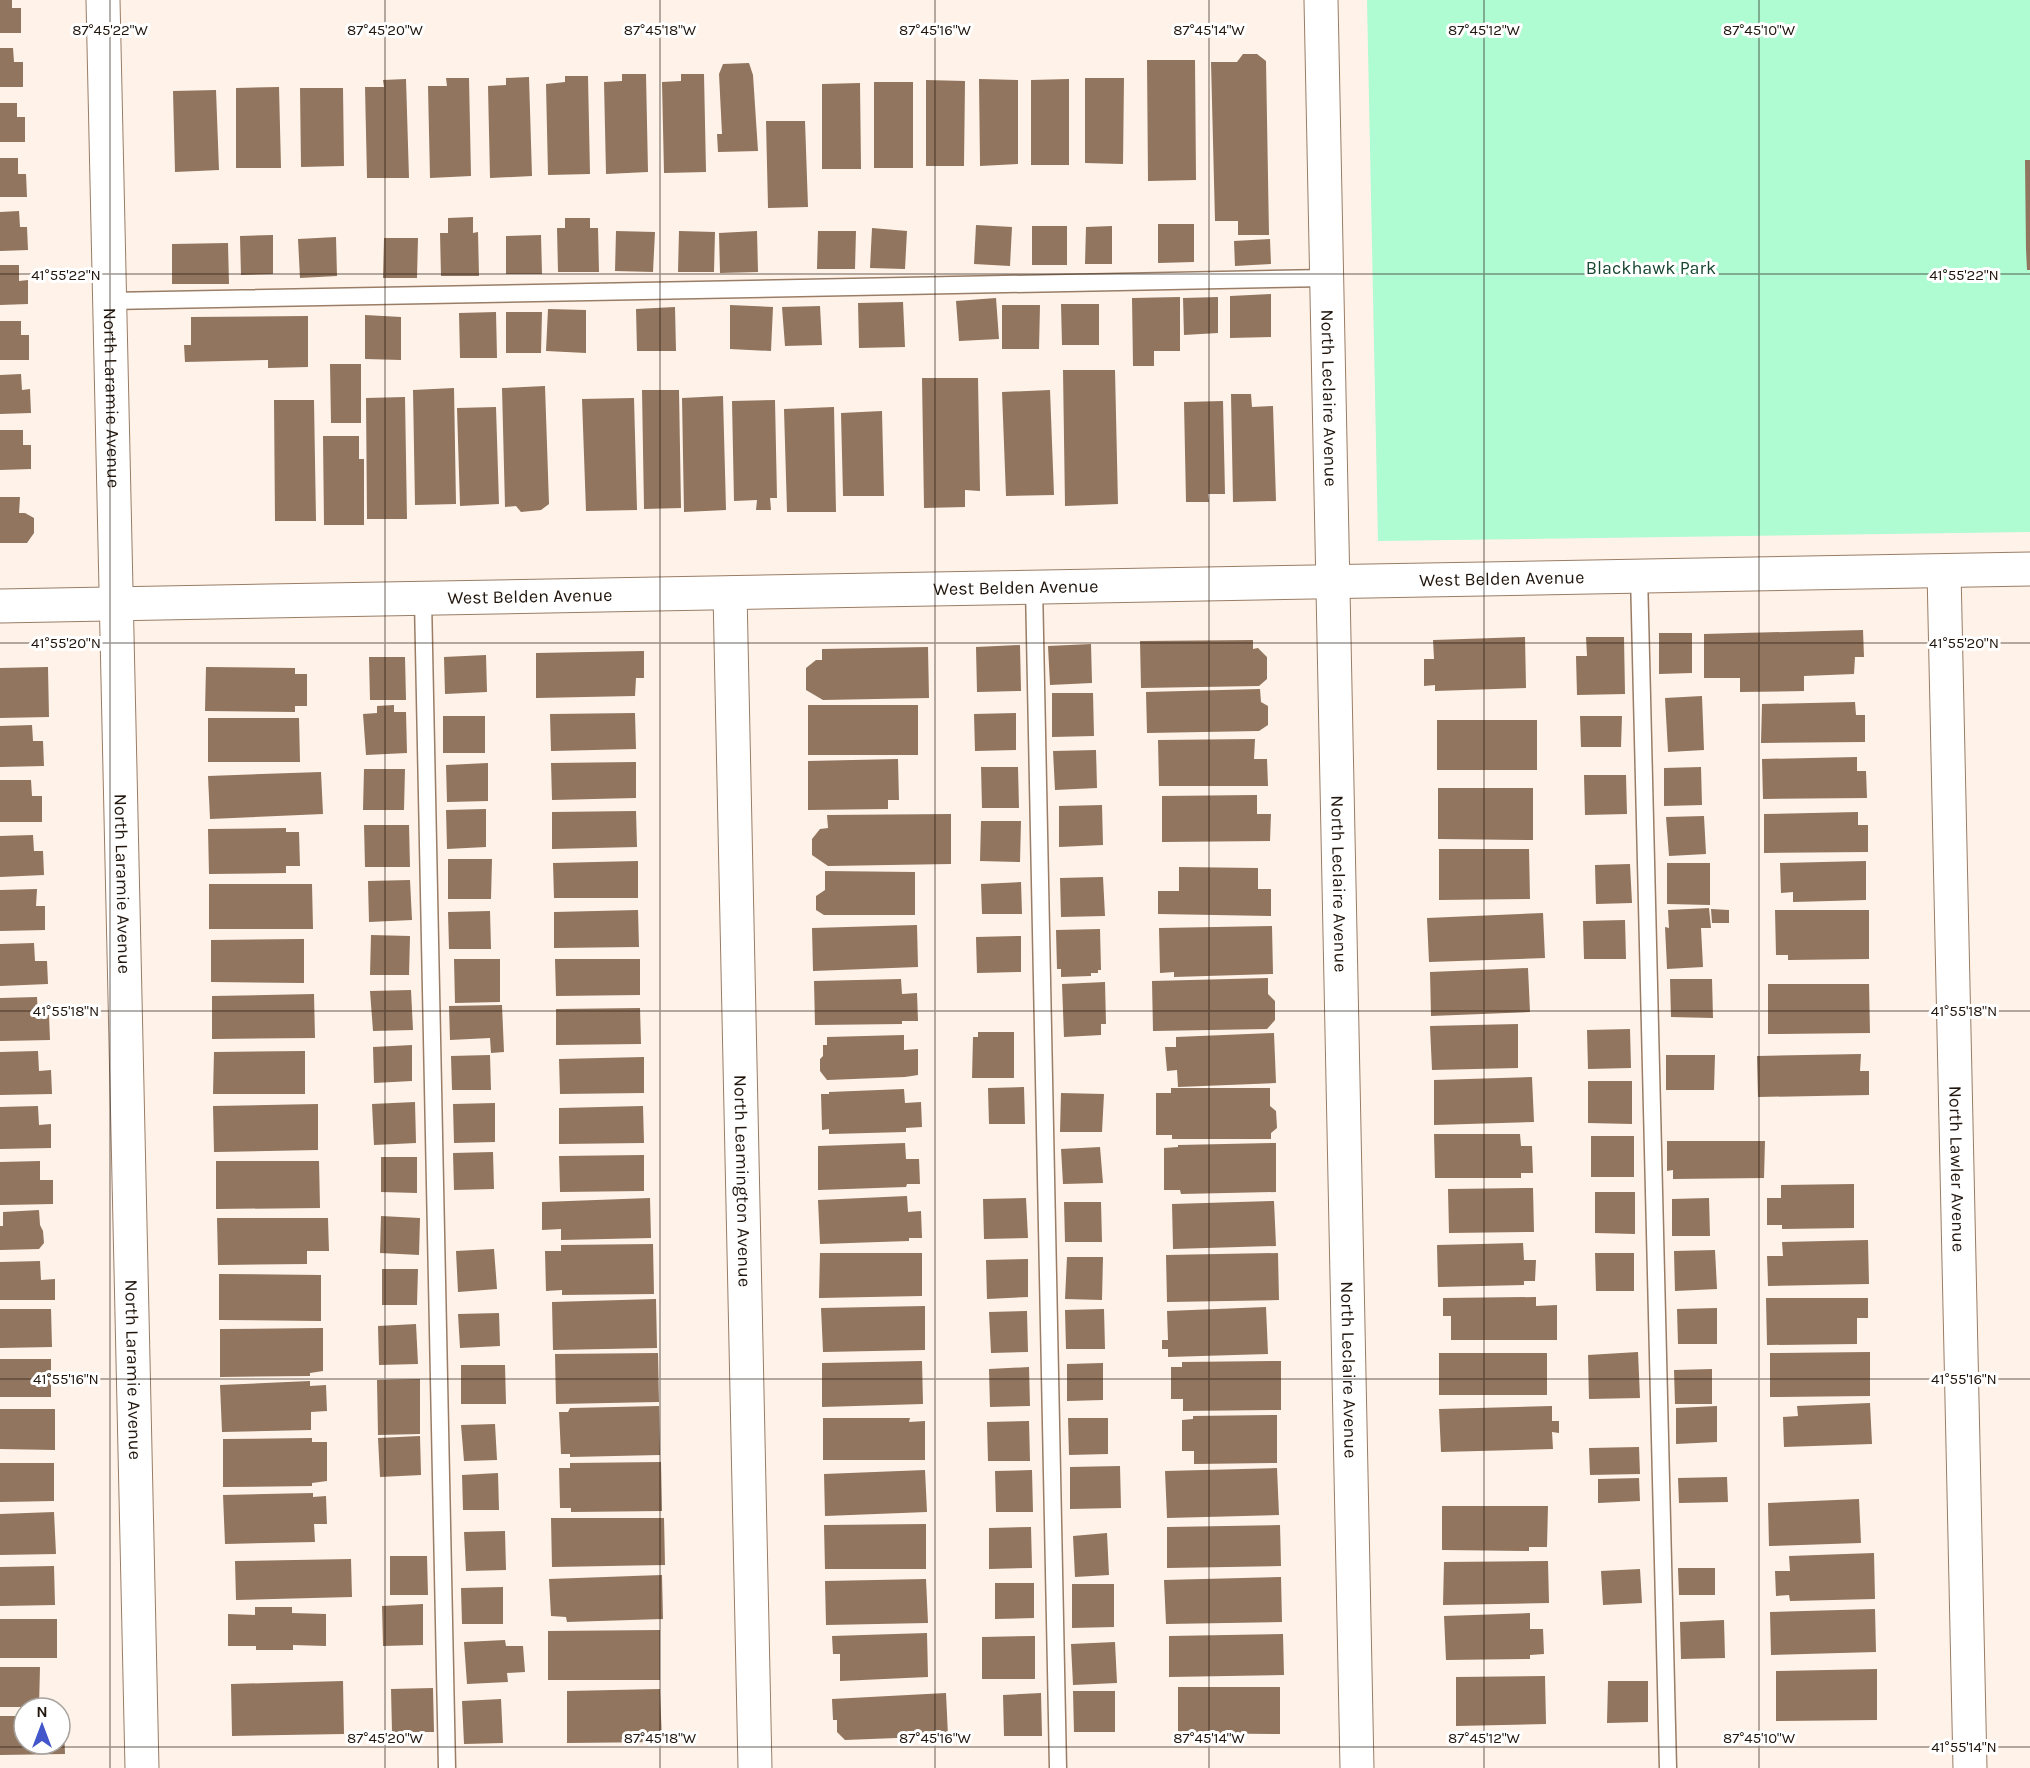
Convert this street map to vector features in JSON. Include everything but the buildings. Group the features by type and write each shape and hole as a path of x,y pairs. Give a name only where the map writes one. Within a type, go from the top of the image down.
{"street":[{"name":"North Laramie Avenue","path":"103,0 142,1768"},
{"name":"North Leclaire Avenue","path":"1321,0 1357,1768"},
{"name":"West Belden Avenue","path":"0,606 423,600 1333,580 2030,568"},
{"name":"North Lawler Avenue","path":"1944,571 1970,1768"},
{"name":"North Leamington Avenue","path":"730,593 755,1768"}],"lane":[{"path":"110,301 1327,278"},
{"path":"1639,574 1668,1768"},
{"path":"1034,586 1058,1768"},
{"path":"423,600 447,1768"}],"green space":[{"name":"Blackhawk Park","path":"1367,0 2030,0 2030,532 1378,541"}]}
